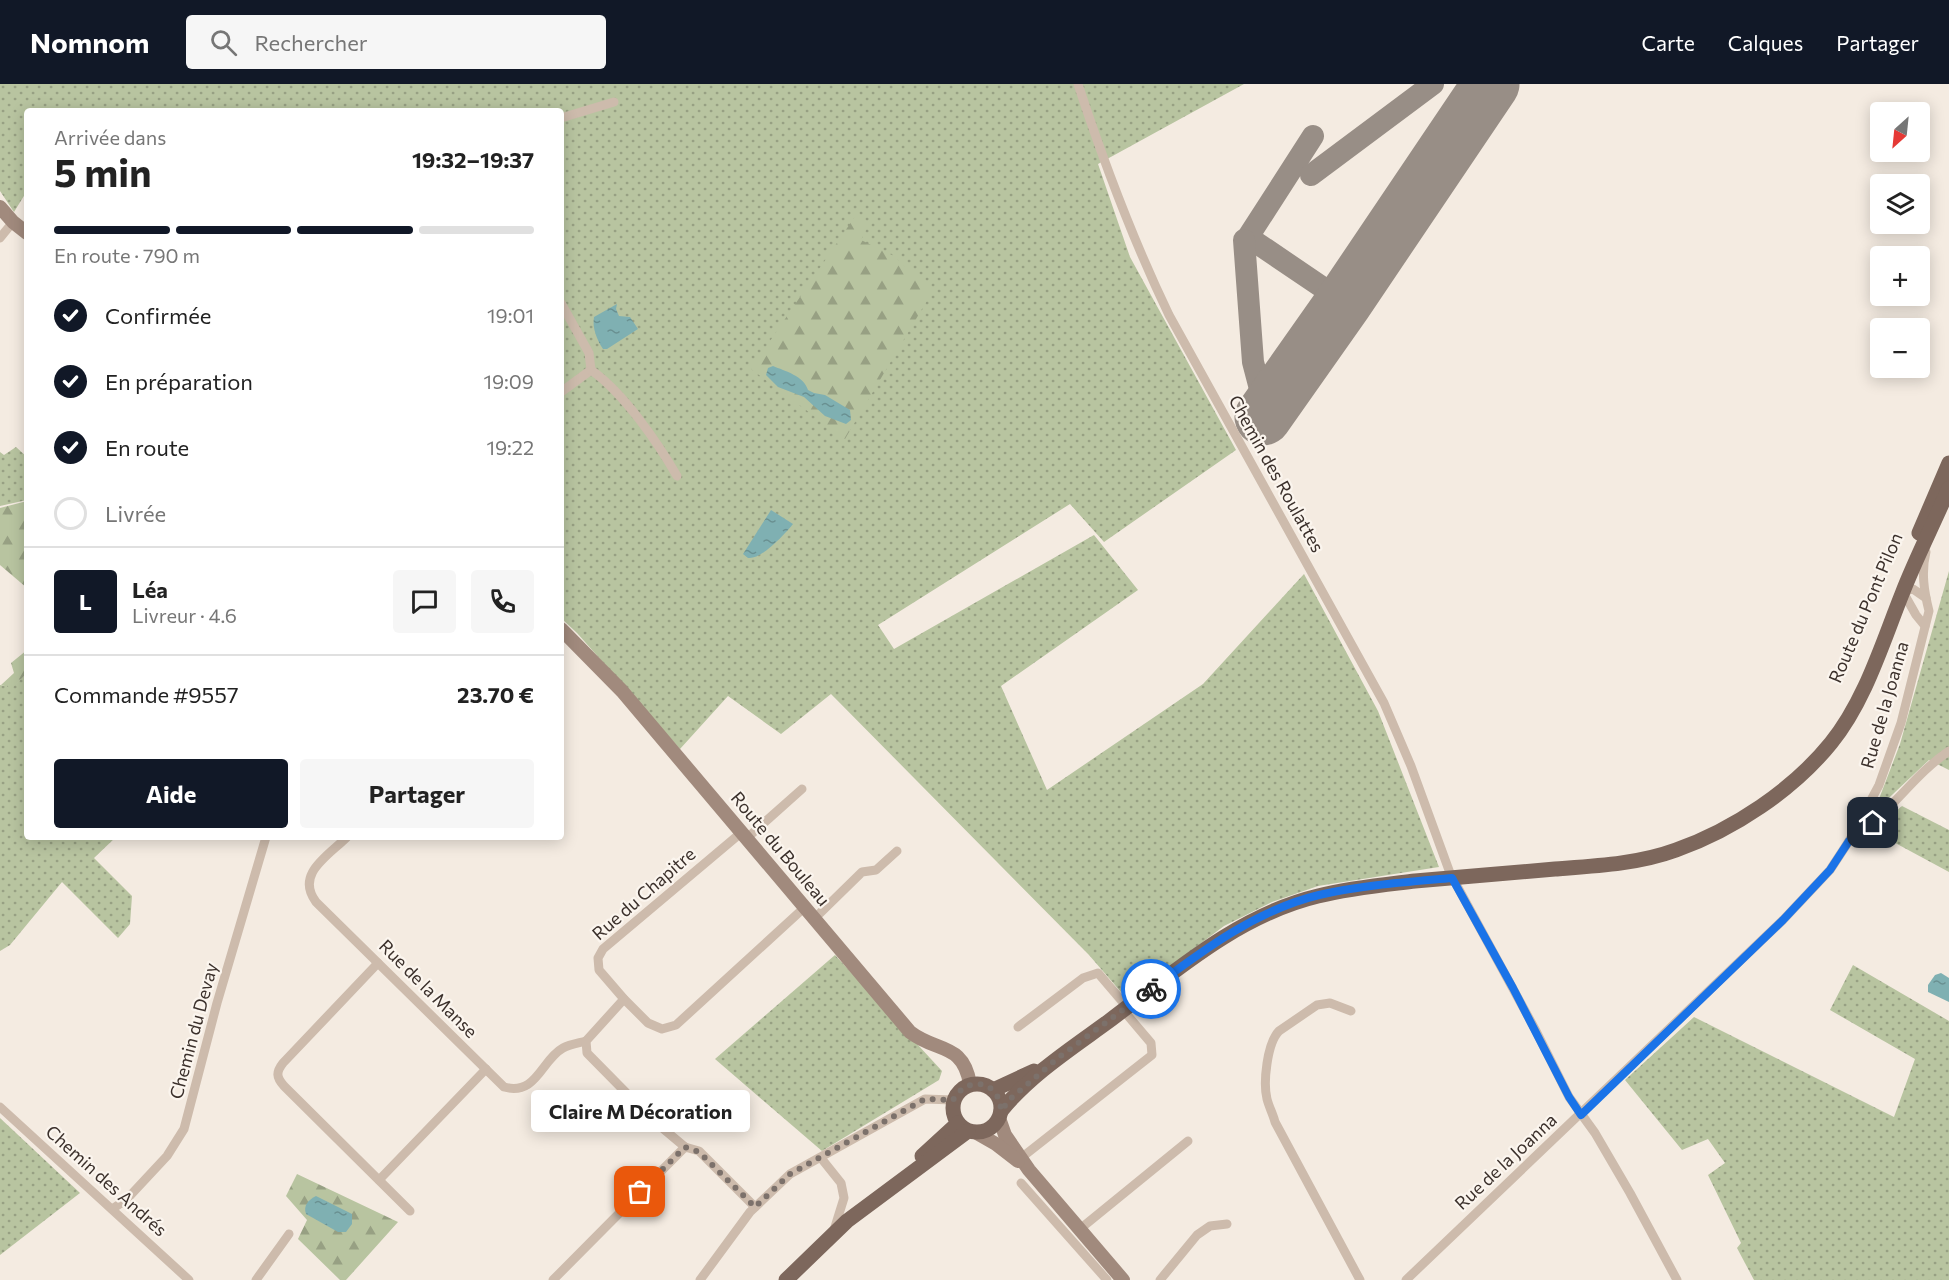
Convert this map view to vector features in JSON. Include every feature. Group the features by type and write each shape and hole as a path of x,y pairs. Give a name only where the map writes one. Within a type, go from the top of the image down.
{"main road":[{"path":"0,207 24,230"},
{"name":"Route du Pont Pilon","path":"1811,763 1830,744 1847,720 1867,680 1893,620 1899,591 1949,463"},
{"name":"Route du Pont Pilon","path":"1811,763 1841,718 1949,488"},
{"name":"Route du Bouleau","path":"564,634 622,691 910,1032 923,1042 945,1048 961,1059 967,1069 970,1084"},
{"path":"786,1280 847,1221 905,1176 967,1129 989,1129 1010,1099 1058,1058 1188,961 1250,922 1319,895 1372,886 1621,863 1675,851 1723,830 1762,806 1798,777 1811,763"},
{"path":"993,1090 1058,1058"},
{"path":"1025,1164 967,1129 954,1116 953,1100 957,1093 970,1084 986,1085 993,1090 1000,1103 1005,1135 1025,1164 1124,1280"}],"street":[{"name":"Chemin des Roulattes","path":"1078,84 1097,142 1142,258 1169,315 1384,703 1411,766 1452,878 1496,956 1569,1097 1595,1133 1677,1280"},
{"path":"564,117 614,102"},
{"path":"0,238 14,222"},
{"path":"564,308 589,352 591,370 604,379 658,443 677,476"},
{"path":"564,390 591,370"},
{"name":"Rue de la Joanna","path":"1406,1280 1790,914 1830,870 1849,841 1878,784 1897,733 1929,611 1922,567 1933,526"},
{"path":"1925,626 1899,591 1913,589 1926,598"},
{"path":"1893,620 1902,615 1916,615"},
{"path":"1849,841 1858,837 1887,810 1932,762 1949,751"},
{"path":"745,835 802,789"},
{"name":"Rue du Chapitre","path":"745,835 603,949 598,958 599,970 648,1023 662,1029 676,1025 805,907"},
{"name":"Chemin du Devay","path":"112,1209 126,1200 168,1156 184,1129 216,1003 265,840"},
{"name":"Rue de la Manse","path":"343,840 310,873 309,892 316,902 504,1087 521,1089 562,1048 586,1041"},
{"path":"815,918 862,872 876,870 897,851"},
{"path":"378,963 283,1063 277,1074 284,1086 410,1211"},
{"path":"1018,1027 1083,978 1098,973 1151,1043 1152,1054 1025,1164"},
{"path":"624,999 586,1041 587,1053 654,1121 685,1147 699,1152 755,1207"},
{"path":"1351,1011 1330,1003 1317,1005 1274,1036 1267,1069 1267,1098 1275,1122 1360,1280"},
{"path":"379,1180 486,1069"},
{"path":"700,1280 755,1207 790,1174 925,1099 953,1100"},
{"name":"Chemin des Andrés","path":"0,1107 189,1280"},
{"path":"1080,1229 1188,1141"},
{"path":"553,1280 685,1147"},
{"path":"821,1158 841,1183 844,1198 833,1234"},
{"path":"1021,1182 1107,1280"},
{"path":"1160,1280 1197,1235 1210,1226 1227,1224"},
{"path":"256,1280 289,1234"}],"green space":[{"path":"0,84 1244,84 1098,164 1130,257 1236,450 1104,542 1070,504 878,625 894,649 1094,535 1138,590 1001,686 1047,790 1203,684 1304,574 1378,711 1439,867 1318,886 1272,902 1224,926 1127,999 1089,955 831,694 781,734 728,696 680,749 564,621 564,108 24,108 24,196 14,212 0,191"},
{"path":"858,212 868,225 861,240 894,256 932,292 845,439 751,369"},
{"path":"16,447 24,454 24,501 0,506 0,452 4,455"},
{"path":"24,502 24,585 0,565 0,508"},
{"path":"1949,571 1949,770 1929,760 1874,812 1900,744"},
{"path":"24,652 24,676 12,688 1,685 14,673 11,663"},
{"path":"24,676 24,840 113,840 94,858 132,896 130,924 118,938 62,882 10,945 0,951 0,685 12,687"},
{"path":"1902,806 1949,830 1949,872 1873,831"},
{"path":"835,955 942,1071 939,1080 822,1151 715,1059"},
{"path":"1853,965 1949,1021 1949,1280 1754,1280 1737,1248 1741,1243 1708,1175 1725,1163 1708,1139 1682,1150 1625,1080 1694,1017 1894,1117 1915,1059 1830,1010"},
{"path":"0,1118 80,1193 0,1255"},
{"path":"297,1174 398,1222 346,1280 340,1280 298,1239 307,1220 286,1196"}],"water":[{"path":"617,304 616,309 619,316 630,317 638,329 607,349 603,349 596,334 594,317"},
{"path":"773,366 803,381 808,390 825,395 850,410 851,420 846,424 825,416 804,397 778,387 766,375 768,368"},
{"path":"771,510 793,524 766,551 753,558 748,558 743,554"},
{"path":"1941,973 1949,978 1949,1002 1928,992 1928,985 1935,975"},
{"path":"316,1196 352,1214 352,1224 346,1232 338,1232 306,1214 307,1204"}],"taxiway":[{"path":"1311,175 1433,84"},
{"path":"1313,136 1248,237 1344,302"},
{"path":"1244,240 1253,362 1259,385 1270,407"}],"runway":[{"path":"1263,417 1344,302 1491,84"}],"way so far":[{"path":"640,1192 685,1147 699,1152 755,1207 790,1174 925,1099 953,1100 957,1093 970,1084 986,1085 998,1096 1001,1111 1010,1099 1058,1058 1151,989"}],"place":[{"name":"Claire M Décoration","path":"640,1192"}],"route":[{"path":"1151,989 1188,961 1250,922 1294,903 1319,895 1372,886 1452,878 1536,1031 1569,1097 1581,1115 1783,920 1830,870 1849,841 1858,837 1873,823"}]}
